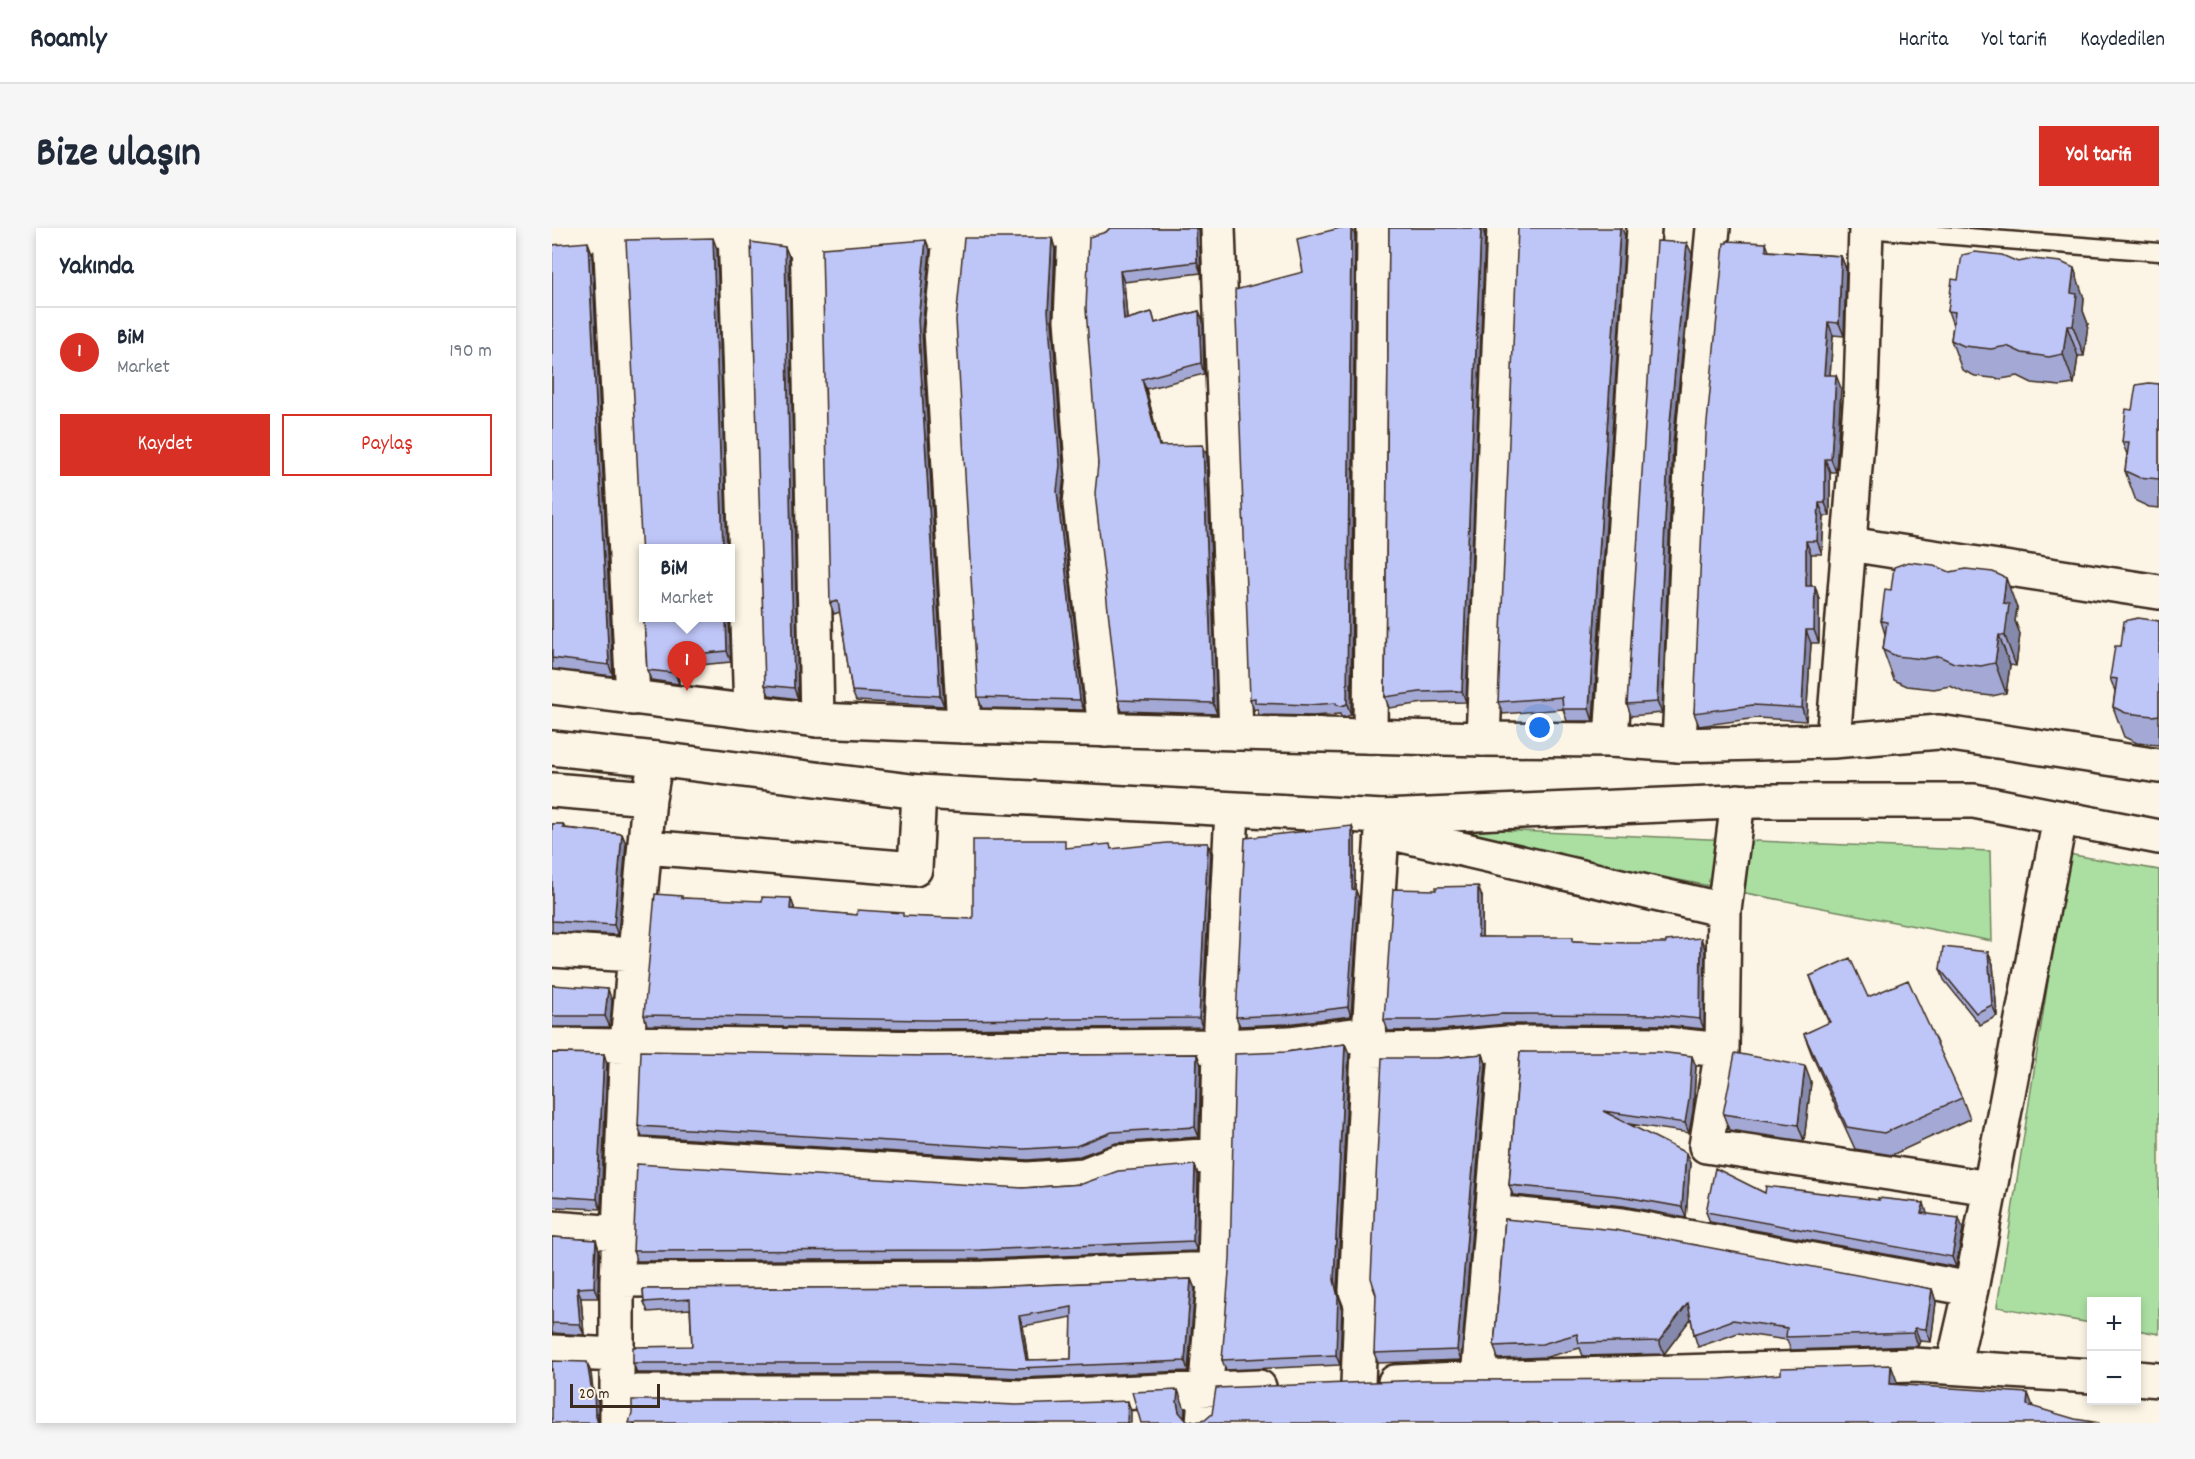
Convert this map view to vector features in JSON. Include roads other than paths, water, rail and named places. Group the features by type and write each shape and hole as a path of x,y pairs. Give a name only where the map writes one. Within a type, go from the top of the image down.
{"street":[{"path":"1218,228 1236,733"},
{"path":"1370,736 1374,228"},
{"path":"1483,739 1504,228"},
{"path":"1611,740 1644,228"},
{"path":"1679,745 1692,445 1713,228"},
{"path":"1833,741 1861,393 1861,228"},
{"path":"552,237 628,231 807,234 951,229 1087,229 1071,320 1083,476 1080,504 1105,730"},
{"path":"951,229 941,330 964,726"},
{"path":"628,231 633,698"},
{"path":"735,231 752,712"},
{"path":"807,234 817,720"},
{"path":"1849,544 2159,592"},
{"path":"552,687 817,720 964,726 1611,740 1679,745 1833,741 1939,732 2159,766"},
{"path":"552,748 919,792 1386,817 1738,801 1974,801 2159,837"},
{"path":"656,759 649,798 627,1044 617,1280 617,1408 907,1392 1020,1410 1205,1389 1287,1386"},
{"path":"552,790 649,798"},
{"path":"645,846 915,869 919,792"},
{"path":"1738,801 1724,910 1722,1050 1706,1146 1990,1188"},
{"path":"1203,1423 1215,1269 1220,1046 1232,810"},
{"path":"1386,817 1397,834 1724,910"},
{"path":"1386,817 1369,1042 1356,1291 1361,1304 1346,1384 1914,1365 2087,1376"},
{"path":"1953,1367 1971,1289 2060,818"},
{"path":"552,950 634,956"},
{"path":"552,1045 930,1048 1220,1046 1369,1042 1441,1048 1507,1043 1664,1044 1722,1050"},
{"path":"1478,1378 1507,1043"},
{"path":"623,1154 1028,1179 1084,1175 1117,1162 1217,1155"},
{"path":"1492,1212 1622,1225 1971,1289"},
{"path":"552,1228 619,1233"},
{"path":"617,1280 984,1278 1215,1269"},
{"path":"552,1352 618,1356"},
{"path":"2141,1378 2159,1380"}],"lane":[{"path":"1861,228 2159,252"}],"place":[{"name":"BiM","path":"687,691"}]}
